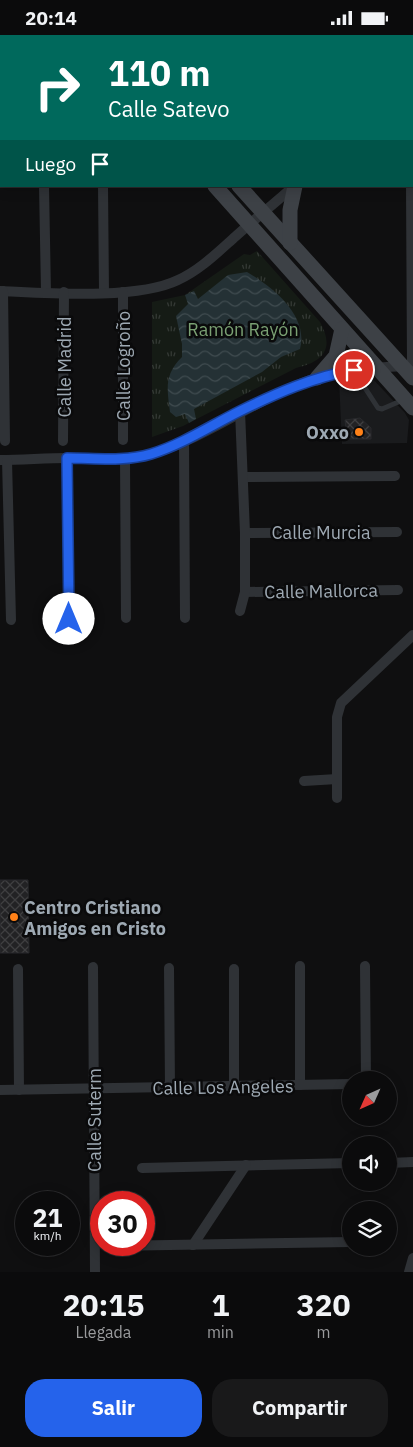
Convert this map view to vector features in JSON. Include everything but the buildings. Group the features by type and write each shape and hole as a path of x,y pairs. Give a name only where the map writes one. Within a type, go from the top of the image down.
{"main road":[{"path":"216,187 409,403"},
{"path":"240,187 290,243 409,366 413,378"},
{"path":"290,243 290,210 295,187"},
{"path":"317,378 336,356 342,329"}],"street":[{"path":"44,187 46,292"},
{"path":"103,187 104,292"},
{"path":"5,441 1,291 123,292 148,290 178,280 210,259 294,187"},
{"path":"11,621 3,460 125,459 149,454 184,442 240,411 317,378 377,367 409,366 411,187"},
{"name":"Calle Madrid","path":"64,292 64,441"},
{"name":"Calle Logroño","path":"123,292 123,440"},
{"path":"240,411 245,533 245,592 240,611"},
{"path":"184,442 185,618"},
{"path":"67,458 69,619"},
{"path":"125,459 126,618"},
{"path":"244,477 395,476"},
{"name":"Calle Murcia","path":"245,533 397,532"},
{"name":"Calle Mallorca","path":"245,592 398,590"},
{"path":"337,798 337,717 341,703 413,635"},
{"path":"304,781 337,779"},
{"path":"300,966 300,1085"},
{"path":"365,966 366,1071"},
{"name":"Calle Suterm","path":"93,967 95,1272"},
{"path":"169,968 170,1088"},
{"path":"18,969 19,1090"},
{"path":"234,969 234,1087"},
{"name":"Calle Los Angeles","path":"0,1091 342,1084"},
{"path":"397,1163 413,1162"},
{"path":"142,1167 342,1163"},
{"path":"193,1245 246,1165"},
{"path":"155,1245 342,1242"},
{"path":"409,1272 413,1258"}],"lane":[{"path":"354,370 378,408 382,409 409,403"}],"shaded area":[{"path":"369,375 405,413 409,420 407,443 342,444 339,379"}],"green space":[{"name":"Ramón Rayón","path":"257,251 320,322 326,340 324,353 313,362 296,368 183,426 152,437 152,302 185,295 244,254 250,255"}],"water":[{"name":"Ramón Rayón","path":"247,272 278,294 294,314 299,325 300,349 281,357 262,372 194,409 196,419 189,423 185,414 176,417 170,412 168,382 172,370 182,357 182,344 176,316 188,304 185,295 194,291 198,299 228,275"}],"place":[{"name":"Oxxo","path":"359,432"},
{"name":"Centro Cristiano Amigos en Cristo","path":"14,917"}],"route":[{"path":"69,619 67,458 125,459 149,454 184,442 240,411 298,385 317,378 354,370"}]}
